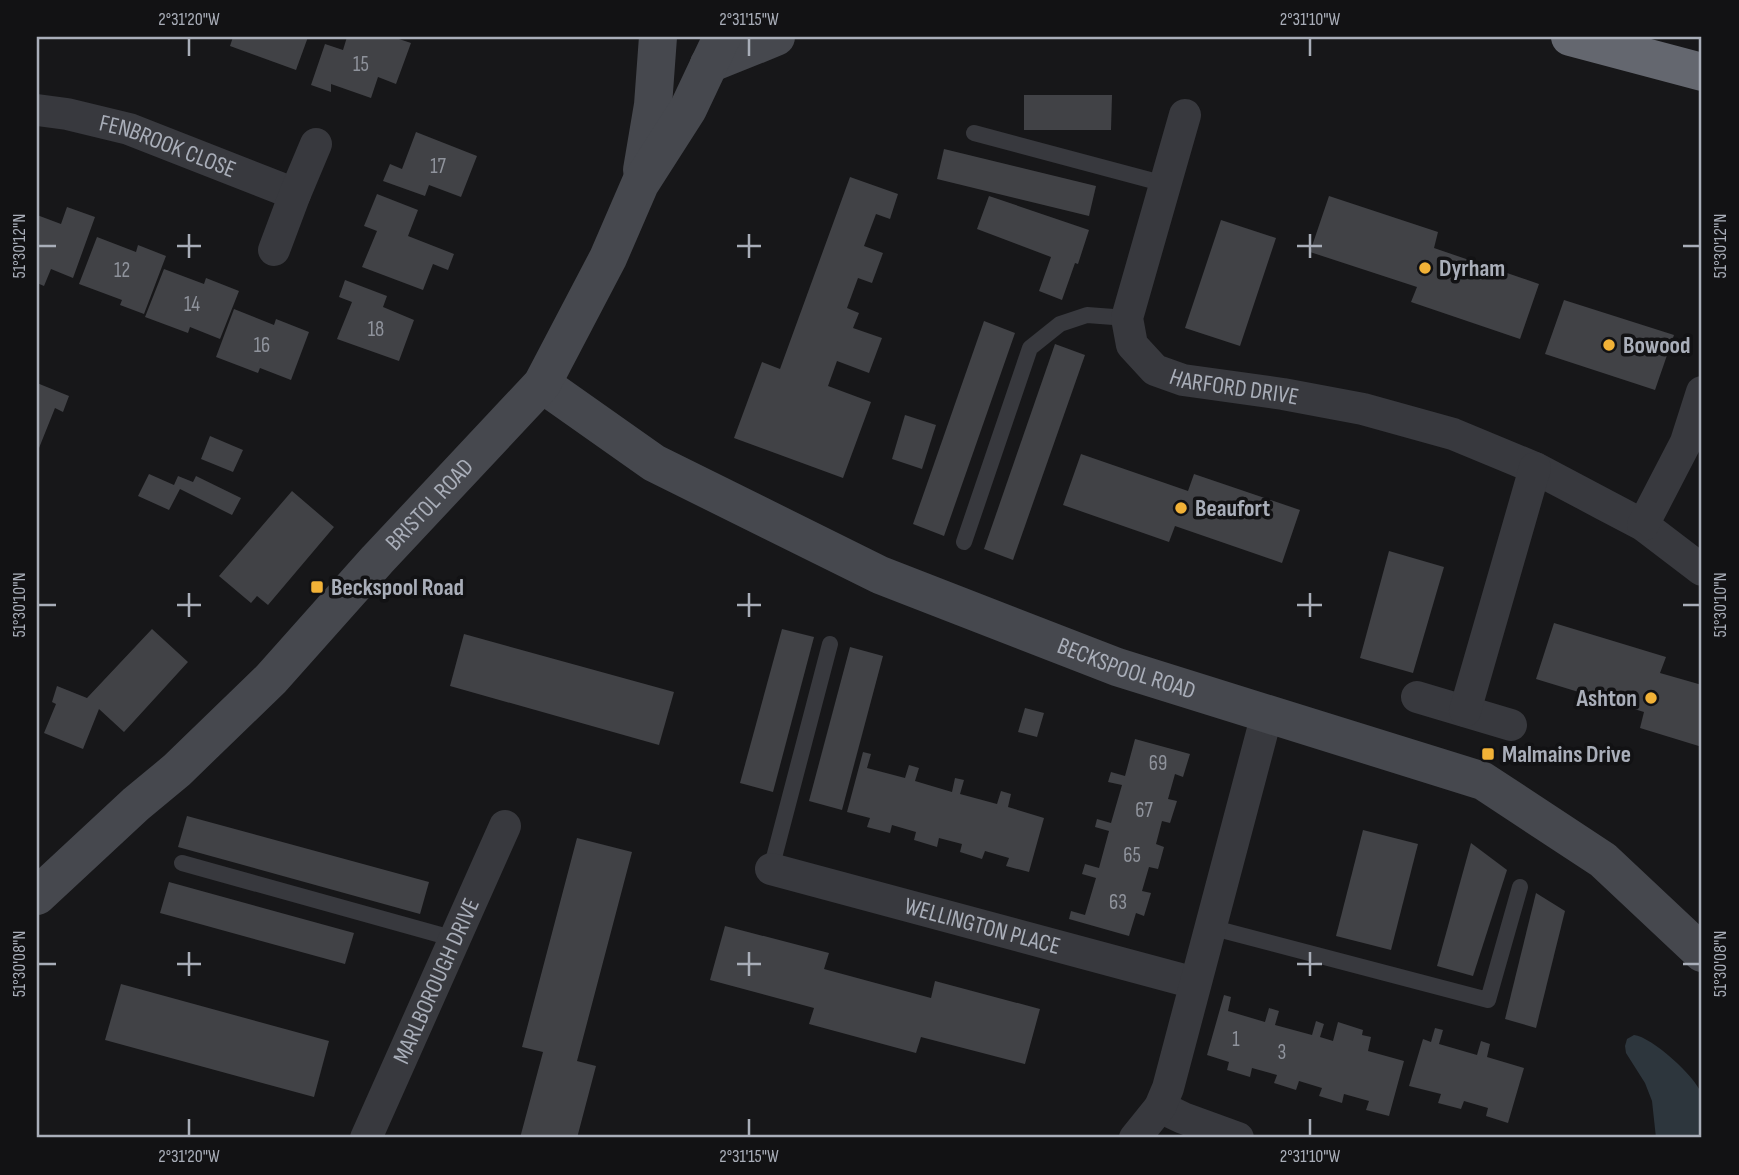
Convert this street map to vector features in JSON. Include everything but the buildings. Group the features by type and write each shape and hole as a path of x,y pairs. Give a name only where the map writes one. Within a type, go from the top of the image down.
{"highway":[{"path":"1570,37 1702,72"}],"street":[{"path":"716,50 776,37"},
{"name":"BRISTOL ROAD","path":"640,184 660,44"},
{"name":"BRISTOL ROAD","path":"37,895 177,770 271,679 377,560 541,384 608,258 640,184 682,118 716,50"},
{"name":"FENBROOK CLOSE","path":"37,110 67,114 129,129 295,194"},
{"path":"1127,318 1185,115"},
{"path":"274,250 316,144"},
{"name":"HARFORD DRIVE","path":"1127,318 1132,345 1155,370 1183,380 1363,409 1452,433 1535,468 1643,525 1702,569"},
{"name":"BECKSPOOL ROAD","path":"541,384 654,463 880,575 1117,667 1483,781 1603,860 1702,953"},
{"path":"1643,525 1686,442 1702,392"},
{"path":"1465,711 1535,468"},
{"path":"1417,697 1511,725"},
{"path":"1135,1138 1160,1107 1168,1088 1266,714"},
{"name":"MARLBOROUGH DRIVE","path":"366,1138 505,826"},
{"name":"WELLINGTON PLACE","path":"772,869 1195,983"},
{"path":"1160,1107 1238,1138"}],"lane":[{"path":"974,133 1165,184"},
{"path":"964,541 1030,348 1060,324 1087,315 1127,318"},
{"path":"772,869 830,644"},
{"path":"182,863 455,939"},
{"path":"1210,927 1488,1000 1520,887"}],"shaded area":[{"path":"1634,1035 1662,1050 1697,1086 1703,1103 1702,1138 1656,1138 1652,1101 1645,1083 1626,1053 1627,1039"}],"place":[{"name":"Dyrham","path":"1425,268"},
{"name":"Bowood","path":"1609,345"},
{"name":"Beaufort","path":"1181,508"},
{"name":"Beckspool Road","path":"317,587"},
{"name":"Ashton","path":"1651,698"},
{"name":"Malmains Drive","path":"1488,754"}]}
